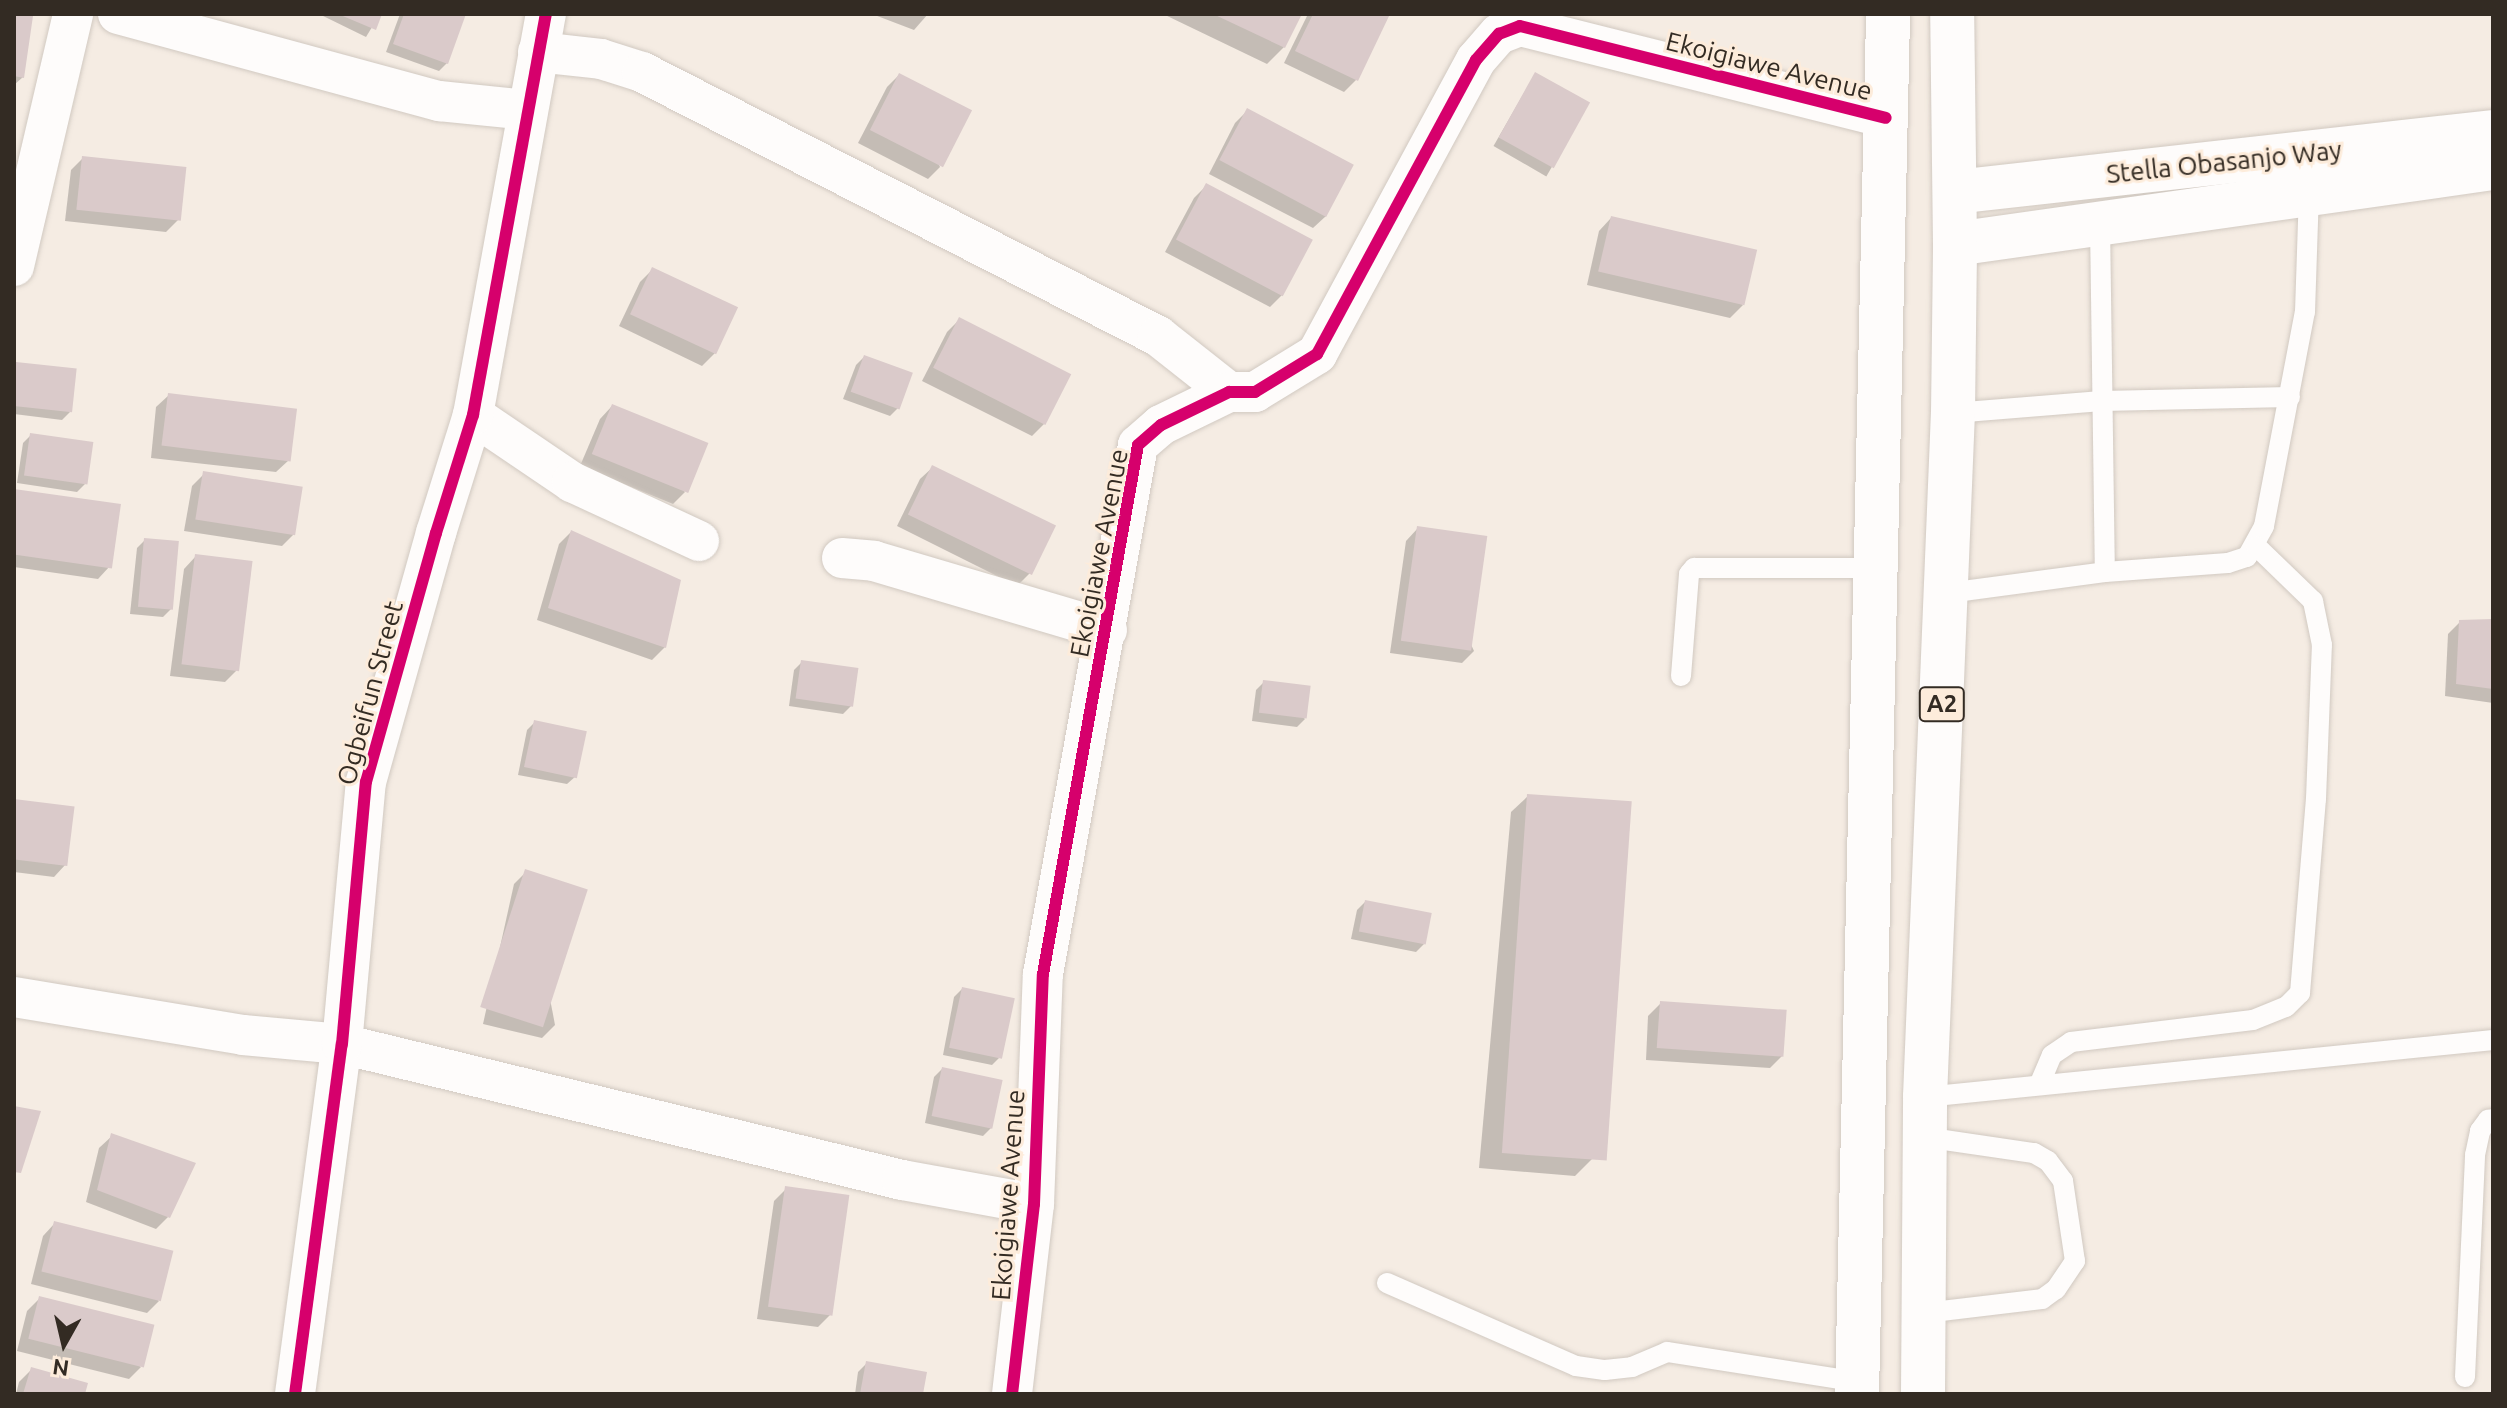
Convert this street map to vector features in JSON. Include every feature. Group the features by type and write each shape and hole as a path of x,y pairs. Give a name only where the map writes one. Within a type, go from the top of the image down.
{"main road":[{"path":"1857,1388 1888,14"},
{"name":"A2","path":"1923,1394 1924,1117 1948,593 1953,413 1955,192 1952,14"},
{"name":"Stella Obasanjo Way","path":"1955,192 2493,132"},
{"path":"1955,244 2493,168"}],"street":[{"path":"14,266 73,14"},
{"path":"118,14 439,101 527,110"},
{"name":"Ekoigiawe Avenue","path":"1012,1394 1034,1204 1043,974 1138,445 1161,425 1229,392 1255,392 1317,354 1476,60 1499,34 1520,26 1886,118"},
{"path":"542,33 601,59 642,72 1158,336 1229,392"},
{"name":"Ogbeifun Street","path":"295,1394 342,1044 366,782 436,533 473,415 542,33"},
{"path":"473,415 572,482 699,541"},
{"path":"842,558 874,561 1107,630"},
{"path":"14,997 243,1035 342,1044 902,1180 1034,1204"}],"lane":[{"path":"1948,593 2105,572 2228,563 2247,557 2256,546 2264,526 2305,312 2309,192"},
{"path":"2100,223 2105,572"},
{"path":"1953,413 2102,401 2290,397"},
{"path":"2040,1083 2052,1055 2071,1042 2253,1020 2286,1007 2300,993 2316,799 2322,645 2313,601 2256,546"},
{"path":"1681,676 1689,574 1694,568 1876,568"},
{"path":"1924,1117 2040,1083 2493,1040"},
{"path":"1924,1117 2034,1153 2048,1161 2063,1181 2075,1261 2056,1289 2042,1299 1924,1313"},
{"path":"2465,1377 2475,1155 2480,1131 2488,1120 2493,1119"},
{"path":"1387,1283 1576,1366 1605,1370 1632,1367 1667,1352 1857,1388"}],"building":[{"path":"14,14 33,16 24,78 14,76"},
{"path":"338,14 382,14 376,30"},
{"path":"404,14 466,14 448,64 393,44"},
{"path":"1213,14 1302,14 1285,48"},
{"path":"1313,14 1390,14 1358,81 1295,51"},
{"path":"1535,72 1590,103 1554,168 1499,138"},
{"path":"899,73 972,110 943,167 870,130"},
{"path":"1247,108 1354,165 1326,217 1219,160"},
{"path":"82,156 186,167 181,221 76,210"},
{"path":"1206,183 1313,240 1283,296 1176,240"},
{"path":"1611,216 1757,250 1744,305 1598,272"},
{"path":"652,267 738,307 716,354 630,314"},
{"path":"959,317 1071,374 1045,425 933,368"},
{"path":"864,355 913,373 900,409 851,392"},
{"path":"16,362 77,368 72,412 14,406"},
{"path":"168,393 297,409 291,461 162,446"},
{"path":"612,404 708,443 688,493 592,454"},
{"path":"30,433 93,442 87,484 24,476"},
{"path":"932,465 1056,525 1032,575 908,514"},
{"path":"203,471 303,487 295,535 195,519"},
{"path":"14,489 121,504 112,568 14,555"},
{"path":"1417,526 1487,536 1471,651 1401,641"},
{"path":"571,530 681,580 666,648 548,608"},
{"path":"144,538 179,541 173,610 138,607"},
{"path":"195,554 253,561 239,671 181,664"},
{"path":"2493,619 2493,689 2456,684 2459,620"},
{"path":"801,660 858,668 853,707 796,699"},
{"path":"1263,680 1311,686 1307,719 1259,713"},
{"path":"534,720 587,731 577,778 524,767"},
{"path":"1527,794 1632,801 1607,1160 1502,1153"},
{"path":"14,799 75,806 67,866 14,859"},
{"path":"525,869 588,889 543,1027 480,1007"},
{"path":"1365,900 1432,913 1426,944 1359,931"},
{"path":"962,987 1015,998 1002,1059 949,1048"},
{"path":"1660,1001 1787,1010 1783,1057 1657,1048"},
{"path":"942,1067 1003,1080 992,1129 932,1116"},
{"path":"14,1106 41,1111 21,1173 14,1172"},
{"path":"111,1133 196,1163 170,1218 97,1190"},
{"path":"785,1186 849,1195 832,1316 768,1307"},
{"path":"54,1221 173,1251 161,1301 41,1271"},
{"path":"39,1296 154,1325 144,1367 28,1339"},
{"path":"866,1361 927,1372 923,1394 860,1394"},
{"path":"31,1367 88,1383 85,1394 23,1394"}],"cycle path":[{"path":"295,1394 342,1044 366,782 436,533 473,415 546,14"},
{"path":"1012,1394 1034,1204 1043,974 1138,445 1161,425 1229,392 1255,392 1317,354 1476,60 1499,34 1520,26 1886,118"}]}
